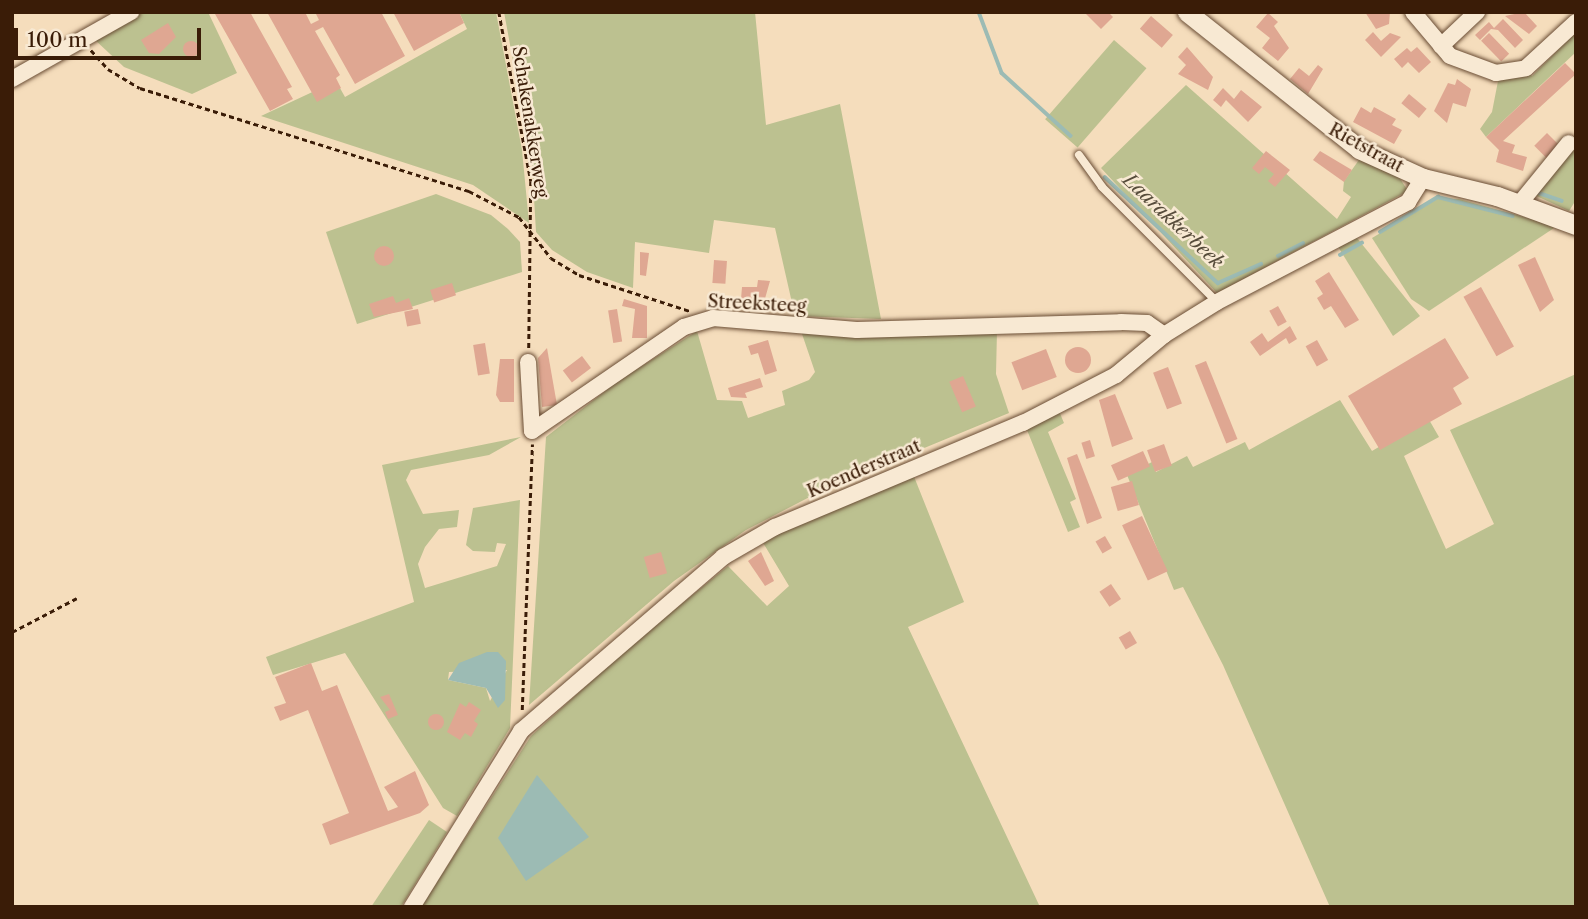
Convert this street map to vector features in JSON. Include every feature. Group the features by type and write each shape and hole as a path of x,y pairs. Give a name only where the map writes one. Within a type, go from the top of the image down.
{"street":[{"path":"12,79 131,12"},
{"name":"Rietstraat","path":"1187,12 1334,134 1423,178 1520,203 1576,225"},
{"path":"1412,12 1441,46 1477,69 1508,72 1526,68 1576,22"},
{"path":"1441,46 1476,12"},
{"path":"1520,203 1569,143"},
{"name":"Koenderstraat","path":"412,907 521,731 723,557 775,527 1023,423 1116,375 1164,335 1217,302 1386,216 1416,194 1423,178"},
{"name":"Streeksteeg","path":"532,431 684,327 713,318 857,330 1121,322 1147,323 1164,335"},
{"path":"528,362 532,431"}],"lane":[{"path":"1079,155 1102,187 1217,302"}],"path":[{"name":"Schakenakkerweg","path":"499,12 531,181 533,235"},
{"path":"81,40 108,69 140,88 470,191 519,217 551,258 579,275 713,318"},
{"path":"528,362 533,235"},
{"path":"521,731 532,431"},
{"path":"12,632 77,597"}],"green space":[{"path":"142,12 208,12 237,73 192,94 124,67 94,39"},
{"path":"459,12 496,12 522,150 529,223 473,185 261,116 336,81 345,97 467,29"},
{"path":"504,12 755,12 766,125 840,104 881,319 795,316 775,228 714,220 709,253 635,242 633,288 587,272 552,250 536,232 532,164"},
{"path":"1576,32 1576,52 1486,137 1480,129 1492,112 1498,81 1528,71 1532,76"},
{"path":"1114,40 1146,68 1078,147 1045,119"},
{"path":"1186,85 1337,219 1351,197 1343,191 1344,181 1361,157 1399,177 1408,191 1217,293 1101,168"},
{"path":"1576,145 1576,200 1569,211 1530,193"},
{"path":"436,194 491,215 508,229 520,242 522,272 357,324 326,232"},
{"path":"1439,198 1459,199 1557,226 1429,311 1411,299 1372,238"},
{"path":"1357,238 1420,316 1393,336 1337,245"},
{"path":"697,331 717,400 742,401 748,418 785,405 782,391 809,380 815,372 801,331 997,331 996,374 1009,413 825,489 746,530 674,581 529,705 546,437 617,382"},
{"path":"1576,374 1576,907 1330,907 1223,665 1183,587 1174,590 1127,475 1152,462 1156,472 1187,456 1193,467 1245,442 1249,450 1340,400 1372,451 1428,418 1439,437 1404,456 1446,549 1494,524 1450,430"},
{"path":"1059,411 1064,423 1048,432 1076,499 1070,502 1080,527 1068,532 1025,425"},
{"path":"521,437 489,455 411,470 406,480 423,514 459,510 457,527 439,529 425,547 418,564 425,588 497,566 506,544 497,543 495,552 473,551 466,545 473,508 520,500 510,728 457,816 443,808 345,653 273,675 266,657 414,602 382,465","holes":["507,670 490,701 486,688 448,680 449,672"]},
{"path":"913,474 964,602 908,627 1040,907 421,907 531,736 630,646 728,566 767,606 789,586 762,541"},
{"path":"429,820 447,832 401,907 371,907"}],"water":[{"path":"487,652 498,652 506,661 505,700 498,708 486,688 448,680 459,663"},
{"path":"537,775 589,837 526,881 498,838"}],"building":[{"path":"250,12 292,87 287,89 293,99 270,111 215,14"},
{"path":"267,12 305,12 311,24 319,20 315,12 381,12 405,56 355,84 323,27 315,31 340,75 336,78 341,88 317,102"},
{"path":"393,12 459,12 464,23 414,51"},
{"path":"1084,12 1108,12 1113,17 1101,29"},
{"path":"1365,12 1390,12 1389,24 1376,29"},
{"path":"1524,12 1537,26 1529,34 1505,16"},
{"path":"1268,13 1278,22 1274,26 1289,48 1278,61 1262,48 1270,38 1256,27"},
{"path":"1151,16 1173,35 1162,48 1140,29"},
{"path":"1503,19 1523,40 1515,48 1498,30 1491,29 1480,40 1475,35 1489,22 1494,28"},
{"path":"168,23 176,37 159,54 149,53 141,40"},
{"path":"1373,32 1381,41 1390,33 1401,37 1381,57 1365,40"},
{"path":"1489,33 1509,54 1501,62 1481,41"},
{"path":"188,41 194,41 199,49 197,55 188,57 183,52 183,46"},
{"path":"1187,47 1213,77 1208,90 1178,74 1186,65 1178,57"},
{"path":"1417,47 1431,62 1419,73 1408,62 1402,68 1394,59 1407,48 1411,52"},
{"path":"1565,63 1576,74 1503,141 1515,145 1512,153 1527,157 1523,171 1496,162 1499,150 1486,137"},
{"path":"1318,65 1323,69 1308,94 1290,79 1299,68 1309,76"},
{"path":"1457,79 1471,89 1466,107 1453,103 1447,123 1434,111 1448,83 1455,85"},
{"path":"1223,88 1234,99 1241,90 1262,107 1248,122 1226,100 1221,107 1213,100"},
{"path":"1409,94 1427,109 1419,118 1401,103"},
{"path":"1361,107 1371,113 1374,107 1396,119 1392,125 1402,130 1394,144 1353,122"},
{"path":"1547,133 1560,146 1547,158 1534,146"},
{"path":"1266,151 1290,170 1275,187 1268,181 1274,174 1265,167 1259,174 1252,168"},
{"path":"1320,151 1352,170 1344,182 1313,160"},
{"path":"384,246 391,249 394,256 391,263 384,266 377,263 374,256 377,249"},
{"path":"640,252 649,253 646,276 640,275"},
{"path":"1535,257 1554,300 1540,312 1518,265"},
{"path":"714,260 727,261 725,284 712,283"},
{"path":"1329,272 1359,320 1345,328 1331,306 1324,310 1317,298 1323,294 1315,281"},
{"path":"758,280 770,281 764,302 741,299 742,287 757,287"},
{"path":"452,283 456,295 434,302 430,290"},
{"path":"1481,287 1514,346 1496,356 1464,297"},
{"path":"393,296 396,303 409,298 413,309 374,317 369,304"},
{"path":"624,299 647,306 647,338 632,338 635,309 622,306"},
{"path":"1278,306 1287,322 1278,327 1269,311"},
{"path":"418,309 421,324 407,326 404,312"},
{"path":"617,309 622,342 613,343 608,310"},
{"path":"1290,326 1297,339 1289,344 1286,338 1260,356 1250,342 1262,333 1268,342"},
{"path":"1445,338 1469,378 1453,388 1462,404 1380,450 1348,396"},
{"path":"768,340 777,371 765,375 758,353 751,355 748,346"},
{"path":"1317,340 1328,360 1317,366 1306,346"},
{"path":"485,343 490,374 478,375 473,345"},
{"path":"1078,347 1087,351 1091,360 1087,369 1078,373 1069,369 1065,360 1069,351"},
{"path":"547,348 557,405 542,407 538,358"},
{"path":"1046,349 1057,377 1022,390 1011,362"},
{"path":"582,356 591,368 572,382 563,370"},
{"path":"500,359 514,359 514,402 500,402 496,395"},
{"path":"1206,361 1237,439 1226,443 1195,365"},
{"path":"1168,367 1182,403 1167,409 1153,373"},
{"path":"963,376 976,406 962,412 949,382"},
{"path":"760,378 763,387 745,393 747,398 731,397 728,388"},
{"path":"1115,394 1133,439 1112,447 1099,400"},
{"path":"1090,440 1095,456 1086,459 1081,443"},
{"path":"1164,444 1172,466 1155,472 1147,450"},
{"path":"1143,451 1150,467 1118,481 1111,465"},
{"path":"1077,454 1102,518 1087,524 1067,458"},
{"path":"1132,481 1139,505 1118,511 1111,487"},
{"path":"1142,516 1168,571 1148,581 1122,525"},
{"path":"1105,536 1112,548 1102,554 1095,542"},
{"path":"661,552 667,573 650,578 644,557"},
{"path":"761,552 774,581 765,586 748,561"},
{"path":"1111,584 1121,599 1109,607 1099,592"},
{"path":"1130,631 1137,643 1126,650 1119,638"},
{"path":"311,663 322,691 337,685 388,811 398,807 384,787 415,771 429,805 420,813 330,845 322,824 349,813 308,710 280,721 274,707 286,703 275,677"},
{"path":"389,694 398,715 388,719 385,712 390,710 380,697"},
{"path":"469,702 481,710 474,721 478,724 471,737 465,733 460,740 447,732 460,703 466,707"},
{"path":"436,714 444,722 436,730 428,722"}],"waterway":[{"name":"Laarakkerbeek","path":"979,12 1002,73 1071,136"},
{"name":"Laarakkerbeek","path":"1105,177 1218,283 1261,264"},
{"path":"1539,193 1562,201"},
{"name":"Laarakkerbeek","path":"1380,232 1438,197 1513,216"},
{"name":"Laarakkerbeek","path":"1278,256 1303,243"},
{"name":"Laarakkerbeek","path":"1340,255 1362,243"}]}
